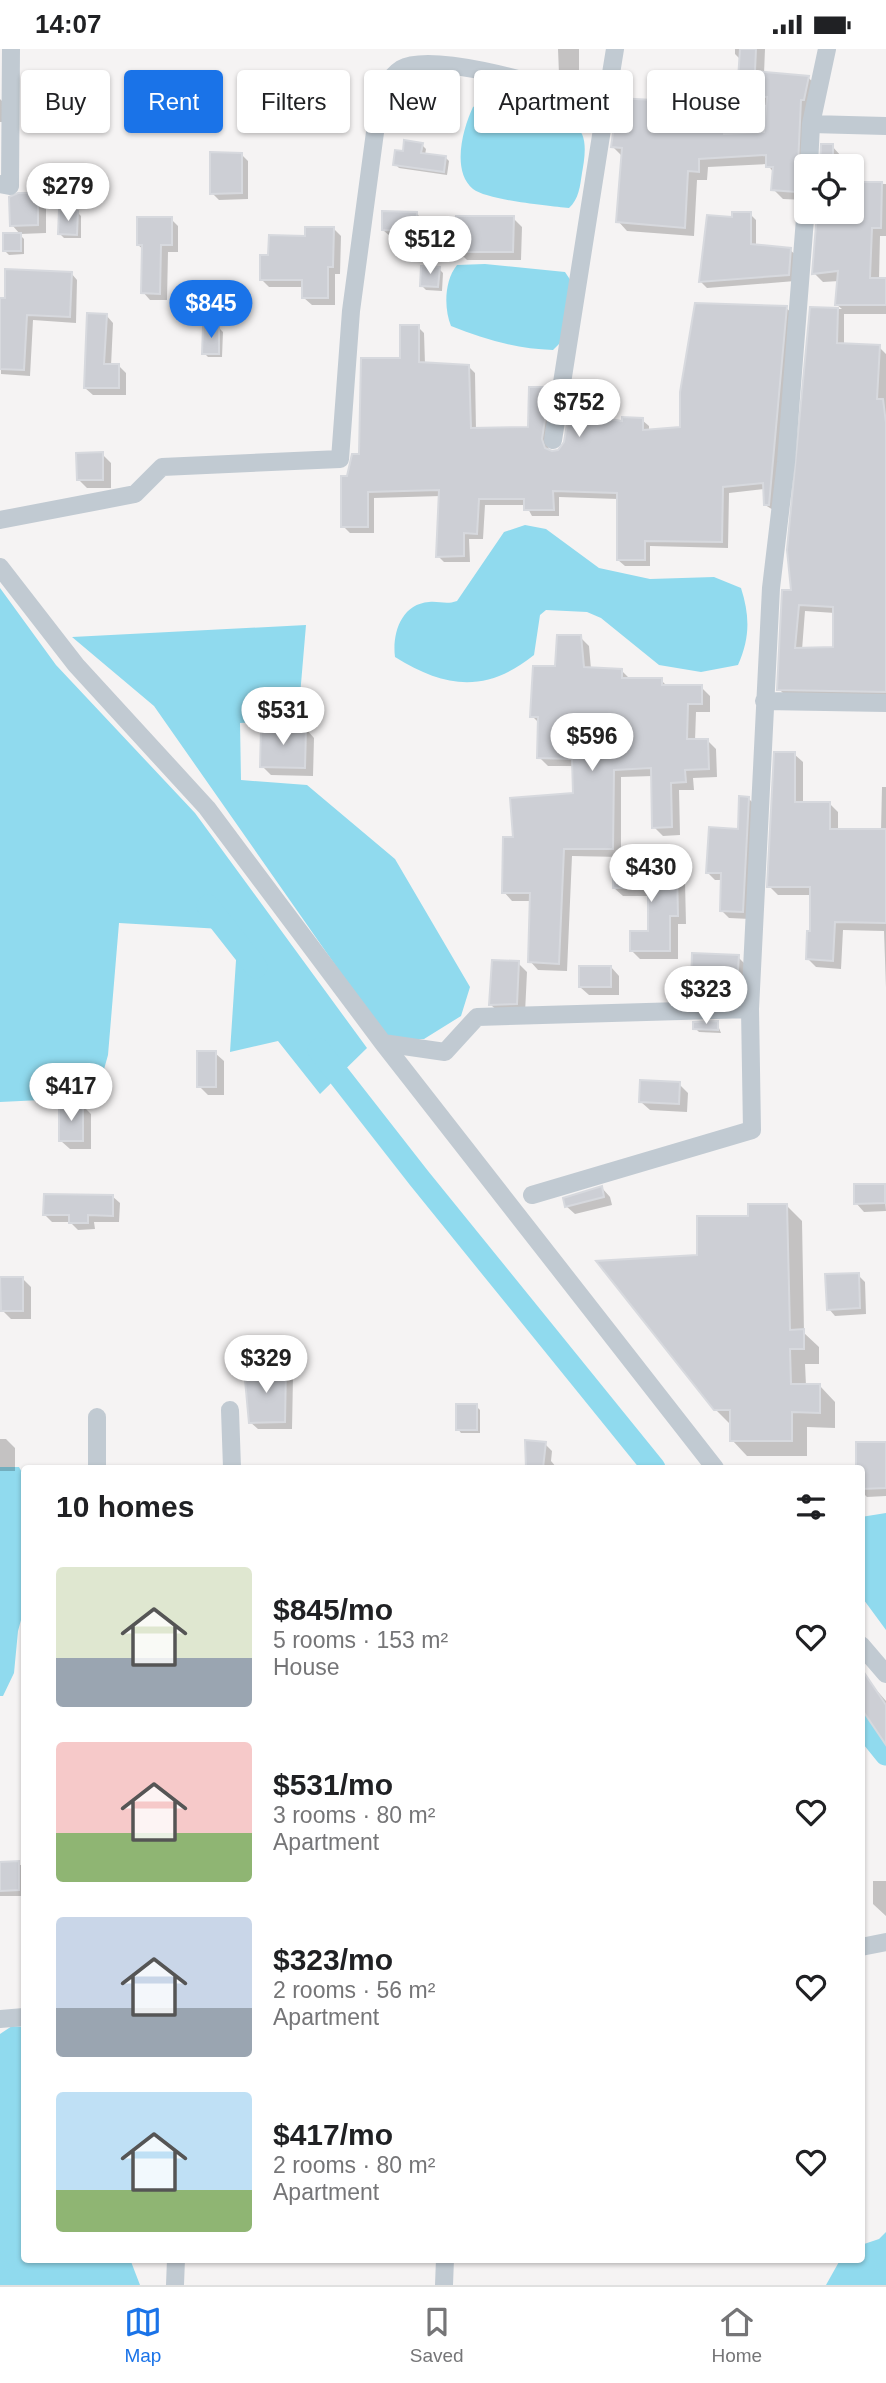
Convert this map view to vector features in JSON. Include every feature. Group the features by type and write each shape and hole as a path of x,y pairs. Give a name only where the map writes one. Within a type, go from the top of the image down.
{"street":[{"path":"0,184 10,186 11,49"},
{"path":"612,70 615,49"},
{"path":"810,154 811,124 827,49"},
{"path":"0,520 135,494 162,467 340,459 351,311 378,110 387,83 402,68 444,63 475,70"},
{"path":"811,124 886,126"},
{"path":"553,440 601,133"},
{"path":"532,1195 752,1130 750,1009 764,701 771,588 791,414 805,224"},
{"path":"0,567 76,665 207,808 383,1043 713,1465"},
{"path":"764,701 886,703"},
{"path":"383,1043 445,1052 477,1017 750,1009"},
{"path":"230,1410 232,1465"},
{"path":"97,1417 97,1465"},
{"path":"865,1650 886,1674"},
{"path":"865,1946 886,1942"},
{"path":"0,2019 21,2017"},
{"path":"175,2285 176,2263"},
{"path":"444,2285 445,2263"}],"water":[{"path":"473,107 474,133 581,133 585,153 581,183 569,208 519,202 473,189 462,172 461,149"},
{"path":"485,264 565,272 571,281 560,343 553,350 500,342 451,326 446,295 453,272 457,265"},
{"path":"525,525 546,529 599,568 650,579 714,577 741,588 747,627 745,646 738,665 701,672 659,665 601,618 587,612 546,610 540,615 534,655 500,676 483,681 449,680 432,676 395,657 397,630 405,614 419,604 457,601 504,532"},
{"path":"0,588 56,665 195,813 367,1048 320,1094 278,1041 230,1052 238,930 119,923 108,1055 101,1080 82,1098 0,1102"},
{"path":"306,625 298,719 240,723 241,780 307,785 395,859 470,987 461,1016 424,1039 387,1039 154,706 72,637"},
{"path":"0,1467 19,1467 21,1620 14,1673 3,1696 0,1696"},
{"path":"886,1513 886,1630 865,1601 865,1516"},
{"path":"12,2026 21,2027 21,2263 132,2263 140,2285 0,2285 0,2034"},
{"path":"886,2232 886,2285 826,2285 838,2263 865,2263 865,2244 879,2239"}],"building":[{"path":"740,49 756,49 755,70 739,70"},
{"path":"765,72 809,76 804,100 801,100 799,154 794,154 794,192 771,190 773,167 766,167 766,155 699,159 699,172 688,171 685,228 616,222 622,148 611,147 613,133 633,133 633,99 647,100 647,133 724,134 765,133"},
{"path":"404,140 423,143 421,153 446,156 444,172 393,165 395,150 403,151"},
{"path":"821,144 833,144 833,154 821,154"},
{"path":"210,152 242,153 242,193 210,194"},
{"path":"864,182 882,182 881,228 872,228 870,278 886,278 886,305 835,305 838,271 812,274 816,224 864,224"},
{"path":"18,193 38,193 38,225 10,226 9,197"},
{"path":"59,210 78,211 77,235 58,234"},
{"path":"382,211 417,212 416,231 382,230"},
{"path":"732,212 751,212 751,244 791,248 789,275 699,282 707,215 732,217"},
{"path":"456,216 514,216 513,252 456,252"},
{"path":"137,217 172,217 172,245 161,245 160,294 141,293 142,245 137,245"},
{"path":"305,227 334,227 333,267 328,267 328,298 302,298 302,280 260,280 260,255 268,255 269,235 305,236"},
{"path":"3,233 21,233 21,251 3,251"},
{"path":"421,266 440,267 438,287 420,286"},
{"path":"5,269 72,272 70,317 27,315 24,370 0,369 0,298 5,298"},
{"path":"695,303 787,306 769,505 764,505 763,483 723,487 722,542 645,541 645,560 617,560 617,493 553,491 554,510 524,510 524,499 479,499 477,534 464,533 464,556 436,557 439,490 368,492 368,527 341,527 341,476 347,476 352,454 359,454 361,358 400,358 400,325 419,325 419,362 469,365 471,428 528,427 529,387 550,387 542,439 545,448 552,451 558,450 564,442 574,381 590,383 586,415 622,421 622,417 643,418 643,430 680,427 680,392"},
{"path":"810,307 838,308 837,343 880,345 877,399 883,399 886,423 886,692 777,690 782,590 791,590 787,550","holes":["799,605 833,607 833,647 795,648"]},
{"path":"87,313 107,314 104,364 119,364 119,388 84,388"},
{"path":"203,326 219,326 219,354 202,354"},
{"path":"103,452 103,480 77,480 76,453"},
{"path":"557,635 581,635 584,667 622,669 622,678 662,678 662,685 702,685 702,704 688,704 687,739 708,739 709,769 685,770 686,782 671,783 672,827 652,828 651,768 614,770 613,849 564,849 559,964 528,962 530,893 502,893 503,837 513,837 510,798 573,793 572,759 537,758 538,717 530,717 533,666 555,666"},
{"path":"261,726 306,728 305,768 260,767"},
{"path":"774,752 795,752 795,802 830,802 830,829 886,829 886,923 835,922 833,961 806,959 807,931 810,931 810,887 767,887"},
{"path":"739,796 749,797 743,912 720,911 721,873 706,873 709,827 738,829"},
{"path":"613,860 635,860 635,872 677,871 678,916 670,916 670,951 630,951 630,931 648,931 648,888 613,888"},
{"path":"692,953 739,955 737,986 719,985 719,999 695,999 696,984 691,984"},
{"path":"492,960 519,961 517,1004 489,1005"},
{"path":"579,966 611,966 611,987 579,987"},
{"path":"718,1021 718,1030 693,1029 693,1022"},
{"path":"197,1051 216,1051 216,1087 197,1087"},
{"path":"640,1080 680,1082 679,1104 639,1102"},
{"path":"59,1104 83,1104 83,1141 59,1141"},
{"path":"854,1184 885,1184 885,1203 854,1204"},
{"path":"602,1186 604,1197 565,1207 563,1198"},
{"path":"44,1194 113,1195 113,1216 88,1215 88,1223 69,1223 69,1215 43,1215"},
{"path":"748,1204 787,1204 790,1330 804,1329 804,1349 790,1349 791,1384 820,1384 820,1413 792,1412 792,1441 730,1441 730,1410 714,1410 596,1261 697,1255 697,1216 748,1216"},
{"path":"859,1273 860,1308 827,1310 825,1274"},
{"path":"0,1277 23,1277 23,1311 1,1311"},
{"path":"286,1367 285,1422 249,1423 244,1369"},
{"path":"456,1404 477,1404 477,1430 456,1430"},
{"path":"525,1440 546,1442 543,1465 526,1465"},
{"path":"856,1442 886,1442 886,1488 865,1489 865,1465 856,1465"},
{"path":"865,1674 886,1705 886,1745 865,1714"},
{"path":"19,1861 19,1890 0,1891 0,1862"}],"waterway":[{"path":"208,906 256,967"},
{"path":"319,1050 652,1465"},
{"path":"865,1728 886,1754"}]}
